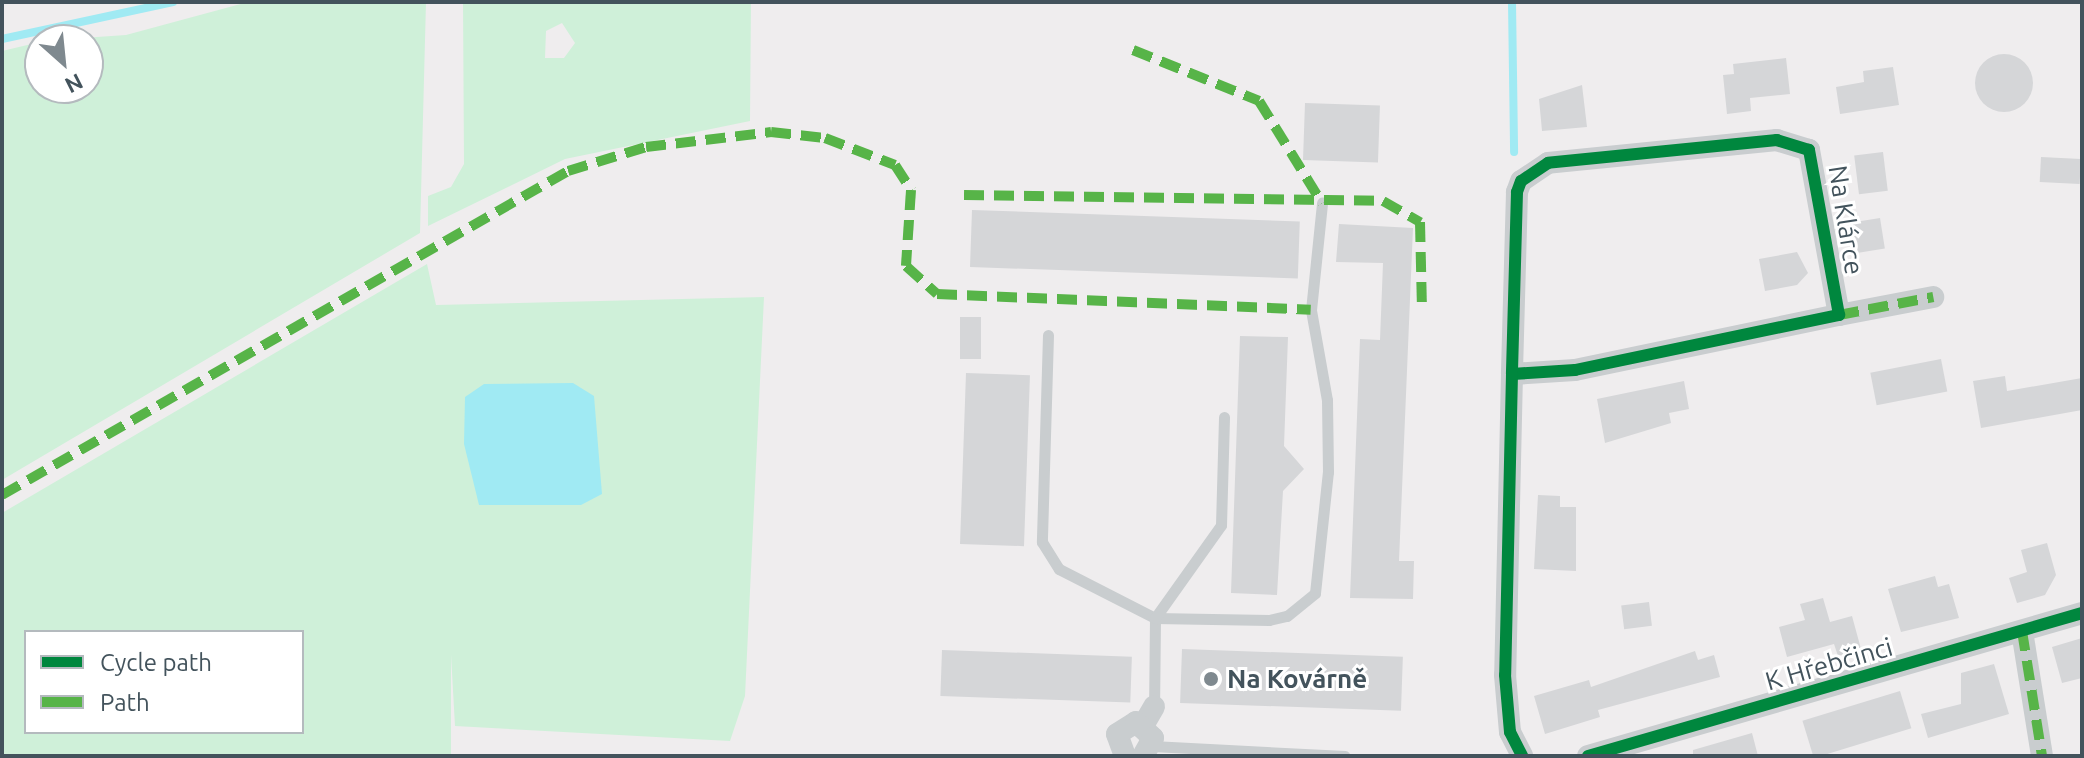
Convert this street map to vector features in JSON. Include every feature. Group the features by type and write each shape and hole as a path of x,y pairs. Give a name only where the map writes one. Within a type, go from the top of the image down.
{"street":[{"name":"Na Klárce","path":"1522,756 1510,732 1505,686 1517,192 1527,171 1548,163 1797,141 1816,167 1839,315"},
{"name":"Na Klárce","path":"1512,374 1575,370 1933,297"},
{"name":"K Hřebčinci","path":"1588,756 2082,613"},
{"path":"2022,631 2042,756"},
{"path":"1125,756 1116,742 1121,727 1148,733"}],"lane":[{"path":"1048,335 1047,555 1059,569 1155,618 1269,620 1287,616 1315,593 1328,472 1327,400 1311,310 1322,203"},
{"path":"1224,417 1221,525 1155,618 1148,733 1345,756"}],"green space":[{"path":"248,2 426,2 420,233 2,480 2,51 24,46 24,104 104,104 104,37 126,35"},
{"path":"463,2 751,2 750,121 565,159 428,226 428,196 451,187 464,164","holes":["562,23 575,43 564,58 545,58 546,31"]},
{"path":"427,264 436,305 764,297 745,696 730,741 455,726 451,655 451,756 2,756 2,513"}],"water":[{"path":"573,383 594,396 602,494 581,505 479,505 464,444 465,397 484,384"}],"building":[{"path":"2004,54 2024,63 2033,83 2024,103 2004,112 1984,103 1975,83 1984,63"},
{"path":"1786,58 1790,94 1750,98 1751,111 1727,114 1723,75 1734,74 1733,64"},
{"path":"1893,67 1899,105 1840,114 1836,87 1864,82 1863,71"},
{"path":"1582,85 1587,127 1542,131 1539,99"},
{"path":"1305,103 1380,106 1378,163 1303,160"},
{"path":"1883,152 1888,191 1859,194 1854,156"},
{"path":"2041,157 2081,159 2080,184 2040,182"},
{"path":"972,210 1300,221 1298,278 970,267"},
{"path":"1880,218 1885,249 1852,254 1847,223"},
{"path":"1339,224 1413,228 1399,561 1414,561 1413,599 1350,598 1360,339 1380,340 1383,263 1336,262"},
{"path":"1797,252 1808,273 1797,285 1765,291 1759,259"},
{"path":"960,317 981,317 981,359 960,359"},
{"path":"1240,336 1288,337 1284,446 1304,469 1283,491 1277,595 1231,593"},
{"path":"1941,359 1947,391 1877,405 1870,373"},
{"path":"966,373 1030,375 1024,546 960,544"},
{"path":"2005,376 2007,391 2082,378 2082,410 1981,428 1973,381"},
{"path":"1684,381 1689,409 1669,413 1671,423 1605,443 1597,399"},
{"path":"1538,495 1560,496 1560,507 1576,507 1576,571 1534,569"},
{"path":"2047,543 2056,575 2045,595 2017,603 2009,578 2027,572 2021,550"},
{"path":"1935,576 1938,587 1949,584 1959,618 1901,632 1888,589"},
{"path":"1823,598 1830,622 1852,616 1861,649 1838,656 1834,644 1787,657 1779,627 1805,620 1800,604"},
{"path":"1649,602 1652,626 1624,629 1621,605"},
{"path":"2082,638 2082,678 2062,683 2052,647"},
{"path":"1182,649 1403,657 1401,711 1180,703"},
{"path":"942,650 1132,657 1130,703 940,696"},
{"path":"1695,651 1698,660 1714,655 1720,677 1598,710 1600,717 1545,734 1534,696 1589,680 1591,687"},
{"path":"1994,664 2009,714 1928,738 1921,714 1961,704 1961,673"},
{"path":"1900,691 1911,728 1813,756 1802,721"},
{"path":"1752,733 1758,756 1693,756 1693,750"}],"waterway":[{"path":"2,39 173,2"},
{"path":"1512,2 1514,152"}],"marked path":[{"path":"1133,50 1259,101 1322,203"},
{"path":"2,495 568,171 646,147 771,132 825,138 895,165 911,190 906,266 937,294 1311,310"},
{"path":"964,195 1383,201 1420,222 1422,309"},
{"path":"1839,315 1933,297"},
{"path":"2022,631 2042,756"}],"cycle path":[{"path":"1512,374 1575,370 1839,315 1809,150 1777,140 1548,163 1521,181 1517,192 1512,374 1505,675 1510,732 1522,756"},
{"path":"1588,756 2082,613"}],"place":[{"name":"Na Kovárně","path":"1211,679"}]}
